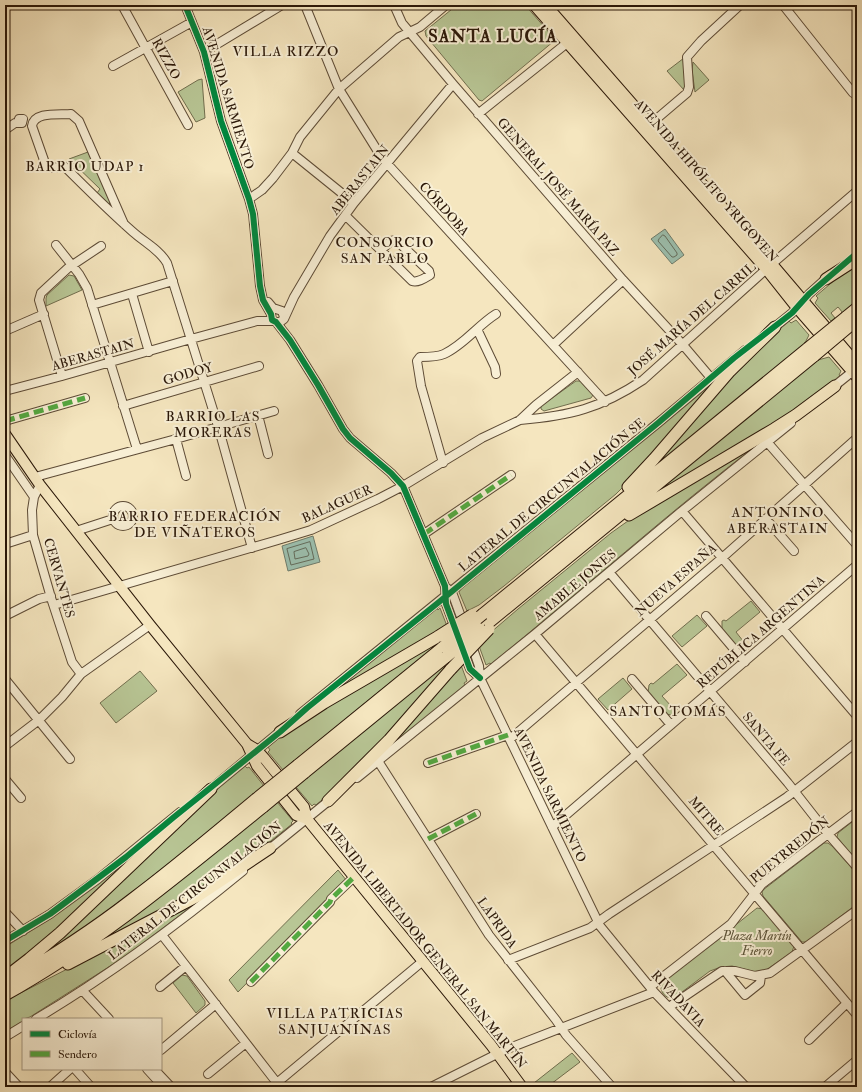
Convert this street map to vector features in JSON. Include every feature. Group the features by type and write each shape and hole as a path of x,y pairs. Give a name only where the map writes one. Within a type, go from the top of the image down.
{"highway":[{"path":"826,279 857,259"},
{"path":"328,801 389,740 451,669 485,619 525,579 852,320 857,308"},
{"path":"587,529 645,470 730,371 775,327"},
{"path":"6,991 55,954 119,910 260,803 485,619 583,545 811,352"},
{"path":"583,545 654,500 774,429 796,415 835,386"},
{"path":"280,732 324,703 439,636 485,619"},
{"path":"5,977 60,933 211,789"},
{"path":"6,991 74,962 193,899 224,880 270,848"}],"main road":[{"name":"AVENIDA HIPÓLITO YRIGOYEN","path":"534,5 571,40 769,267 856,370"},
{"name":"AVENIDA HIPÓLITO YRIGOYEN","path":"546,5 571,40"},
{"name":"AVENIDA LIBERTADOR GENERAL SAN MARTÍN","path":"5,434 37,481 121,586 150,625 254,753 304,807 307,819 498,1054 522,1087"}],"street":[{"name":"RIZZO","path":"122,5 188,124"},
{"name":"AVENIDA SARMIENTO","path":"185,5 204,52 221,121 249,198 253,214 259,279 265,303 275,315 343,429 350,438 391,473 403,486 448,595 453,595 479,666 480,678 598,922"},
{"path":"204,52 282,5"},
{"name":"CÓRDOBA","path":"305,5 339,89 387,164 605,402"},
{"name":"GENERAL JOSÉ MARÍA PAZ","path":"394,5 402,23 478,114 623,280 683,344 712,378"},
{"path":"249,198 262,190 273,178 292,153 300,136 339,89 399,37 420,27 446,5"},
{"path":"647,127 687,93 689,86 688,57 701,41 740,5"},
{"path":"783,5 852,93 857,94"},
{"path":"113,66 192,22"},
{"path":"478,114 571,40"},
{"name":"ABERASTAIN","path":"284,318 294,297 330,236 354,203 453,84"},
{"path":"124,224 79,121 71,114 39,116 32,122 32,126 45,163 48,167 53,168 64,166 124,224 162,255 167,262 218,426 252,548"},
{"path":"5,130 18,123"},
{"path":"292,153 354,203"},
{"name":"JOSÉ MARÍA DEL CARRIL","path":"520,420 549,418 578,412 605,402 625,392 643,380 769,267 857,191"},
{"path":"346,216 412,281 418,281 430,275 429,272 396,240 392,241 381,250"},
{"path":"56,245 73,265 87,288 137,449"},
{"path":"62,376 39,300 41,293 73,265 101,246"},
{"name":"LATERAL DE CIRCUNVALACIÓN SE","path":"5,942 69,900 113,868 190,804 211,789 307,708 448,595 775,327 826,279 857,253"},
{"path":"553,345 623,280"},
{"path":"92,305 173,281"},
{"path":"132,294 148,352"},
{"name":"ABERASTAIN","path":"5,391 257,321 275,315 294,297"},
{"path":"275,315 284,313 284,318"},
{"path":"5,332 44,314"},
{"path":"442,463 421,386 417,360 420,357 444,355 457,346 486,320 496,314"},
{"name":"AVENIDA SARMIENTO","path":"284,318 290,340"},
{"path":"477,329 495,367 496,374"},
{"name":"GODOY","path":"123,406 259,366"},
{"name":"AMABLE JONES","path":"307,819 856,370"},
{"name":"BALAGUER","path":"54,605 311,530 403,486 482,438 520,420 536,405 578,372"},
{"path":"5,421 85,398"},
{"path":"37,481 137,449 274,411"},
{"path":"258,415 268,454"},
{"name":"NUEVA ESPAÑA","path":"509,737 722,558 857,438"},
{"path":"176,439 186,476"},
{"path":"768,443 857,545"},
{"path":"5,455 34,498"},
{"path":"424,534 511,475"},
{"name":"CERVANTES","path":"37,481 32,510 33,535 72,662 81,674"},
{"path":"682,511 857,716"},
{"path":"76,531 113,519"},
{"path":"766,519 794,551"},
{"path":"5,544 33,535"},
{"name":"REPÚBLICA ARGENTINA","path":"552,827 857,565"},
{"name":"SANTA FE","path":"609,572 795,791 828,834 857,867"},
{"path":"5,616 39,599 51,596"},
{"path":"706,616 745,662"},
{"path":"5,746 39,720 62,697 81,674 150,625"},
{"name":"MITRE","path":"535,634 857,1015"},
{"path":"632,679 671,725"},
{"path":"5,680 70,759"},
{"path":"428,763 509,737"},
{"path":"508,960 590,928 795,791 857,742"},
{"name":"LAPRIDA","path":"378,761 489,935 566,1035 612,1087"},
{"path":"5,779 21,798"},
{"name":"PUEYRREDÓN","path":"431,1087 507,1049 562,1028 652,990 731,924 762,884 857,812"},
{"path":"428,839 476,814"},
{"name":"LATERAL DE CIRCUNVALACIÓN","path":"38,1018 135,955 207,901 307,819"},
{"path":"252,982 354,877"},
{"path":"669,1007 720,972 735,971 752,976 761,976 773,971 857,910"},
{"path":"5,912 22,931"},
{"name":"RIVADAVIA","path":"598,922 652,990 746,1087"},
{"path":"162,935 246,1043 274,1085 423,961"},
{"path":"160,987 186,966"},
{"path":"725,971 745,995 760,983 761,976"},
{"path":"80,992 100,1018"},
{"path":"80,992 107,1018"},
{"path":"809,1040 847,1003"},
{"path":"162,1049 216,1004"},
{"path":"5,1037 22,1027"},
{"path":"208,1074 246,1043"},
{"path":"825,1087 857,1060"},
{"path":"50,1087 69,1070"},
{"path":"76,1070 91,1087"},
{"path":"148,1070 167,1086"},
{"path":"155,1070 167,1086"},
{"path":"5,1072 18,1087"}],"green space":[{"path":"457,5 525,5 554,38 554,41 482,101 479,100 426,36 425,31"},
{"path":"684,58 687,85 684,90 667,71"},
{"path":"693,62 709,80 695,92 692,70"},
{"path":"202,79 205,118 196,122 178,92"},
{"path":"88,152 110,202 109,205 97,193 100,189 69,159"},
{"path":"857,261 857,301 843,313 838,307 831,313 835,318 831,321 815,303 818,298 816,296"},
{"path":"69,275 74,276 82,290 46,306 47,295"},
{"path":"796,320 809,335 804,345 640,479 760,345 789,321 791,323"},
{"path":"829,357 841,371 840,376 805,405 652,497 663,485 818,360"},
{"path":"726,371 632,478 616,494 504,586 479,605 467,611 459,592 462,588"},
{"path":"576,381 580,381 593,395 591,398 544,411 541,409 541,406"},
{"path":"761,442 692,496 491,664 486,665 479,646 490,633 611,533 642,511"},
{"path":"751,601 760,612 736,632 747,646 751,647 745,652 739,651 722,630 722,621 726,621"},
{"path":"437,608 438,610 440,608 447,626 311,709"},
{"path":"697,615 707,626 682,647 672,636"},
{"path":"437,640 437,644 430,650 283,770 268,752 270,750 268,747 293,727"},
{"path":"473,641 344,782 316,805 314,804 312,806 296,787"},
{"path":"677,664 687,675 662,696 672,707 678,709 671,715 666,714 648,693 649,685 651,683 653,684"},
{"path":"461,665 467,681 464,683 465,685 365,769"},
{"path":"140,671 157,691 116,723 100,703"},
{"path":"623,678 632,689 608,710 598,699"},
{"path":"245,766 247,768 249,767 264,786 115,905 53,948 20,968 187,814"},
{"path":"277,802 293,821 291,823 292,824 235,870 95,946 153,902"},
{"path":"857,818 857,861 837,837 838,833"},
{"path":"824,843 828,843 832,846 857,874 857,904 806,942 802,942 763,896 762,892"},
{"path":"126,862 51,937 5,973 5,947 52,918"},
{"path":"338,870 347,881 238,992 229,980"},
{"path":"229,878 126,956 30,1017 22,1018 22,1022 5,1032 5,1001 75,965"},
{"name":"Plaza Martín Fierro","path":"757,908 763,909 794,946 792,952 766,970 755,972 732,966 721,967 710,971 674,998 668,997 664,994 661,990 661,984"},
{"path":"182,975 187,976 205,1001 205,1005 196,1013 173,983"},
{"path":"572,1053 580,1062 547,1087 537,1087 534,1083"}],"water":[{"path":"665,229 684,255 672,264 651,239"},
{"path":"313,536 320,562 288,571 282,546"}],"marked path":[{"path":"5,421 85,398"},
{"path":"424,534 511,475"},
{"path":"428,763 508,735"},
{"path":"428,839 476,814"},
{"path":"251,982 354,877"}],"cycle path":[{"path":"185,5 204,52 221,121 253,214 260,286 263,300 271,314 272,320 276,322 290,340 343,429 350,438 391,473 403,486 445,586 446,604 470,669 480,678"},
{"path":"5,941 50,914 126,857 658,423 734,358 792,313 809,294 857,253"}],"district":[{"name":"SANTA LUCÍA","path":"493,36"},
{"name":"VILLA RIZZO","path":"286,51"},
{"name":"BARRIO UDAP 1","path":"85,166"},
{"name":"CONSORCIO SAN PABLO","path":"385,250"},
{"name":"BARRIO LAS MORERAS","path":"213,424"},
{"name":"ANTONINO ABERASTAIN","path":"778,520"},
{"name":"BARRIO FEDERACIÓN DE VIÑATEROS","path":"195,524"},
{"name":"SANTO TOMÁS","path":"668,711"},
{"name":"VILLA PATRICIAS SANJUANINAS","path":"335,1022"}]}
